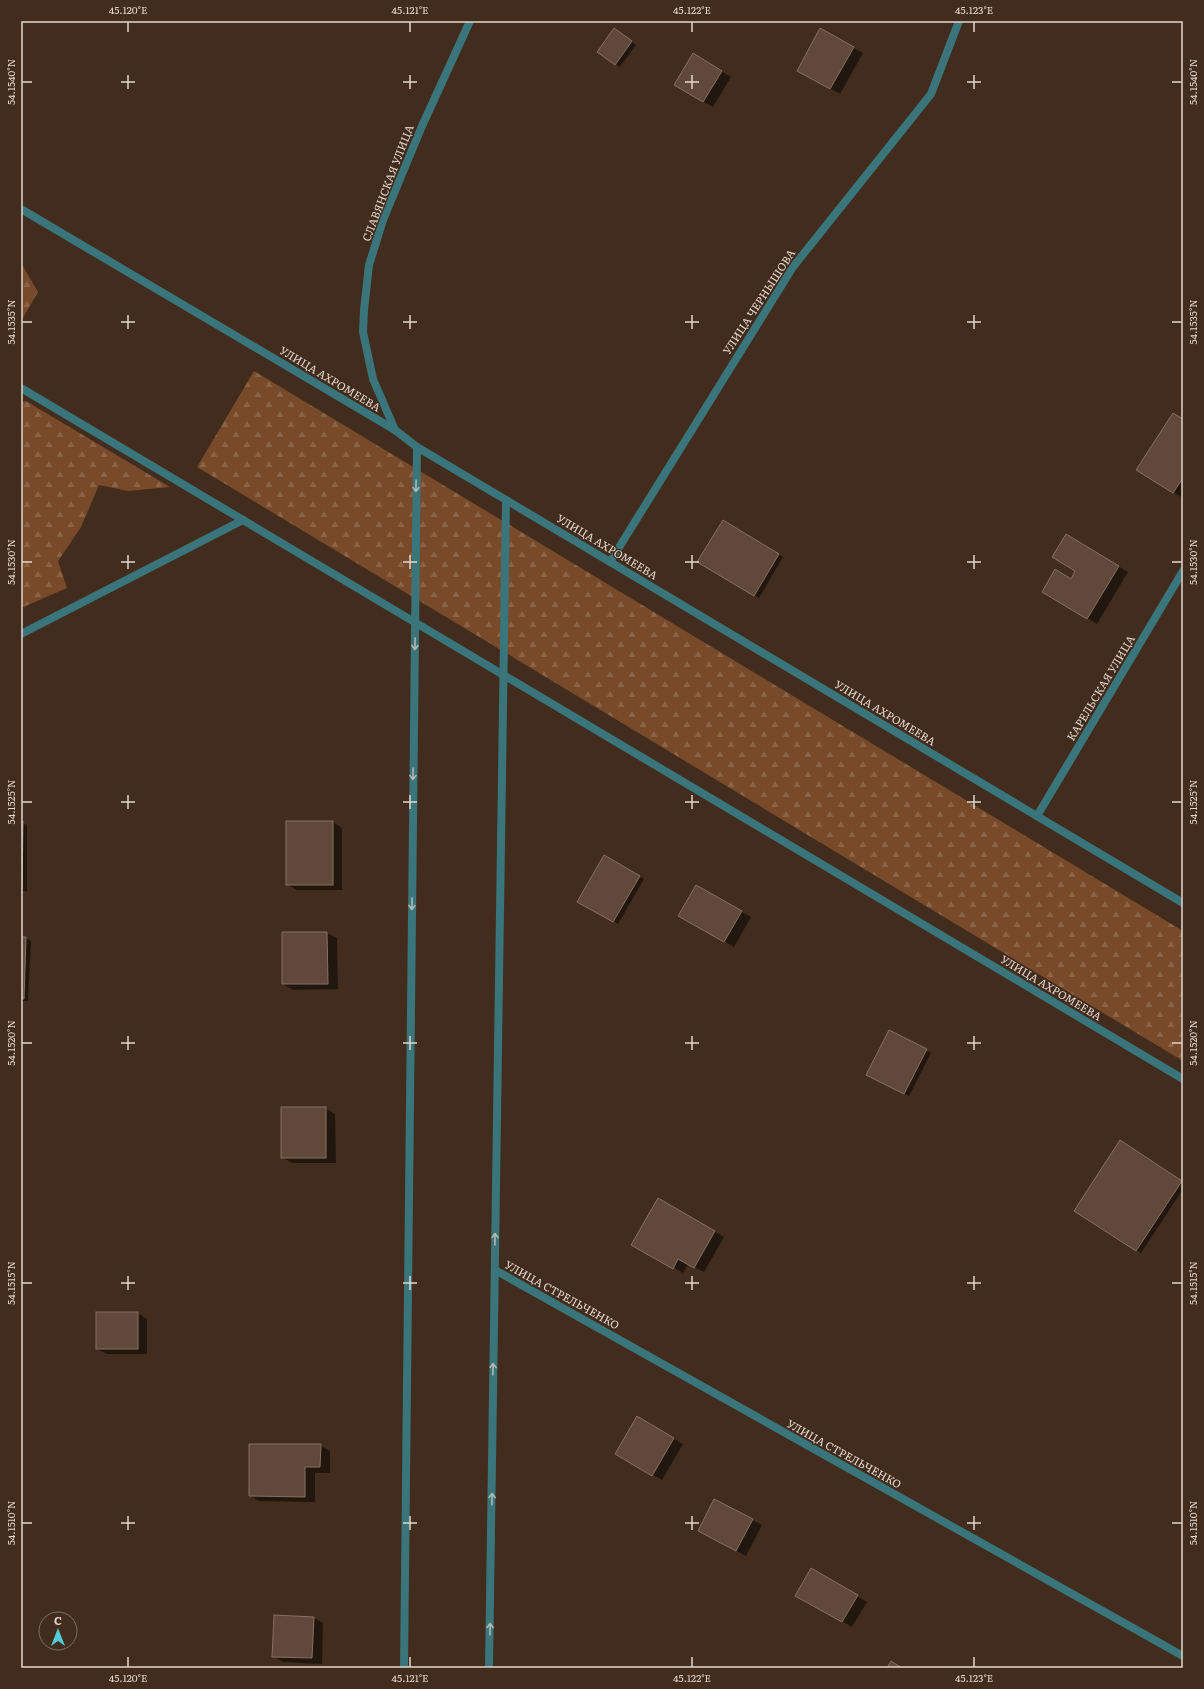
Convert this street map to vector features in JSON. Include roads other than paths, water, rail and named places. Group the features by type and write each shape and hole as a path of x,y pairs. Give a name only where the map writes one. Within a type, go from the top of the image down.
{"street":[{"name":"СЛАВЯНСКАЯ УЛИЦА","path":"395,430 373,378 363,332 369,265 383,220 419,133 470,21"},
{"name":"УЛИЦА ЧЕРНЫШОВА","path":"610,562 793,267 931,94 960,21"},
{"name":"УЛИЦА АХРОМЕЕВА","path":"21,208 395,430 416,447 1183,903"},
{"name":"УЛИЦА АХРОМЕЕВА","path":"21,388 1183,1079"},
{"path":"404,1668 416,447"},
{"path":"489,1668 506,500"},
{"path":"21,634 243,520"},
{"name":"КАРЕЛЬСКАЯ УЛИЦА","path":"1037,816 1183,571"},
{"name":"УЛИЦА СТРЕЛЬЧЕНКО","path":"495,1270 1183,1656"}]}
